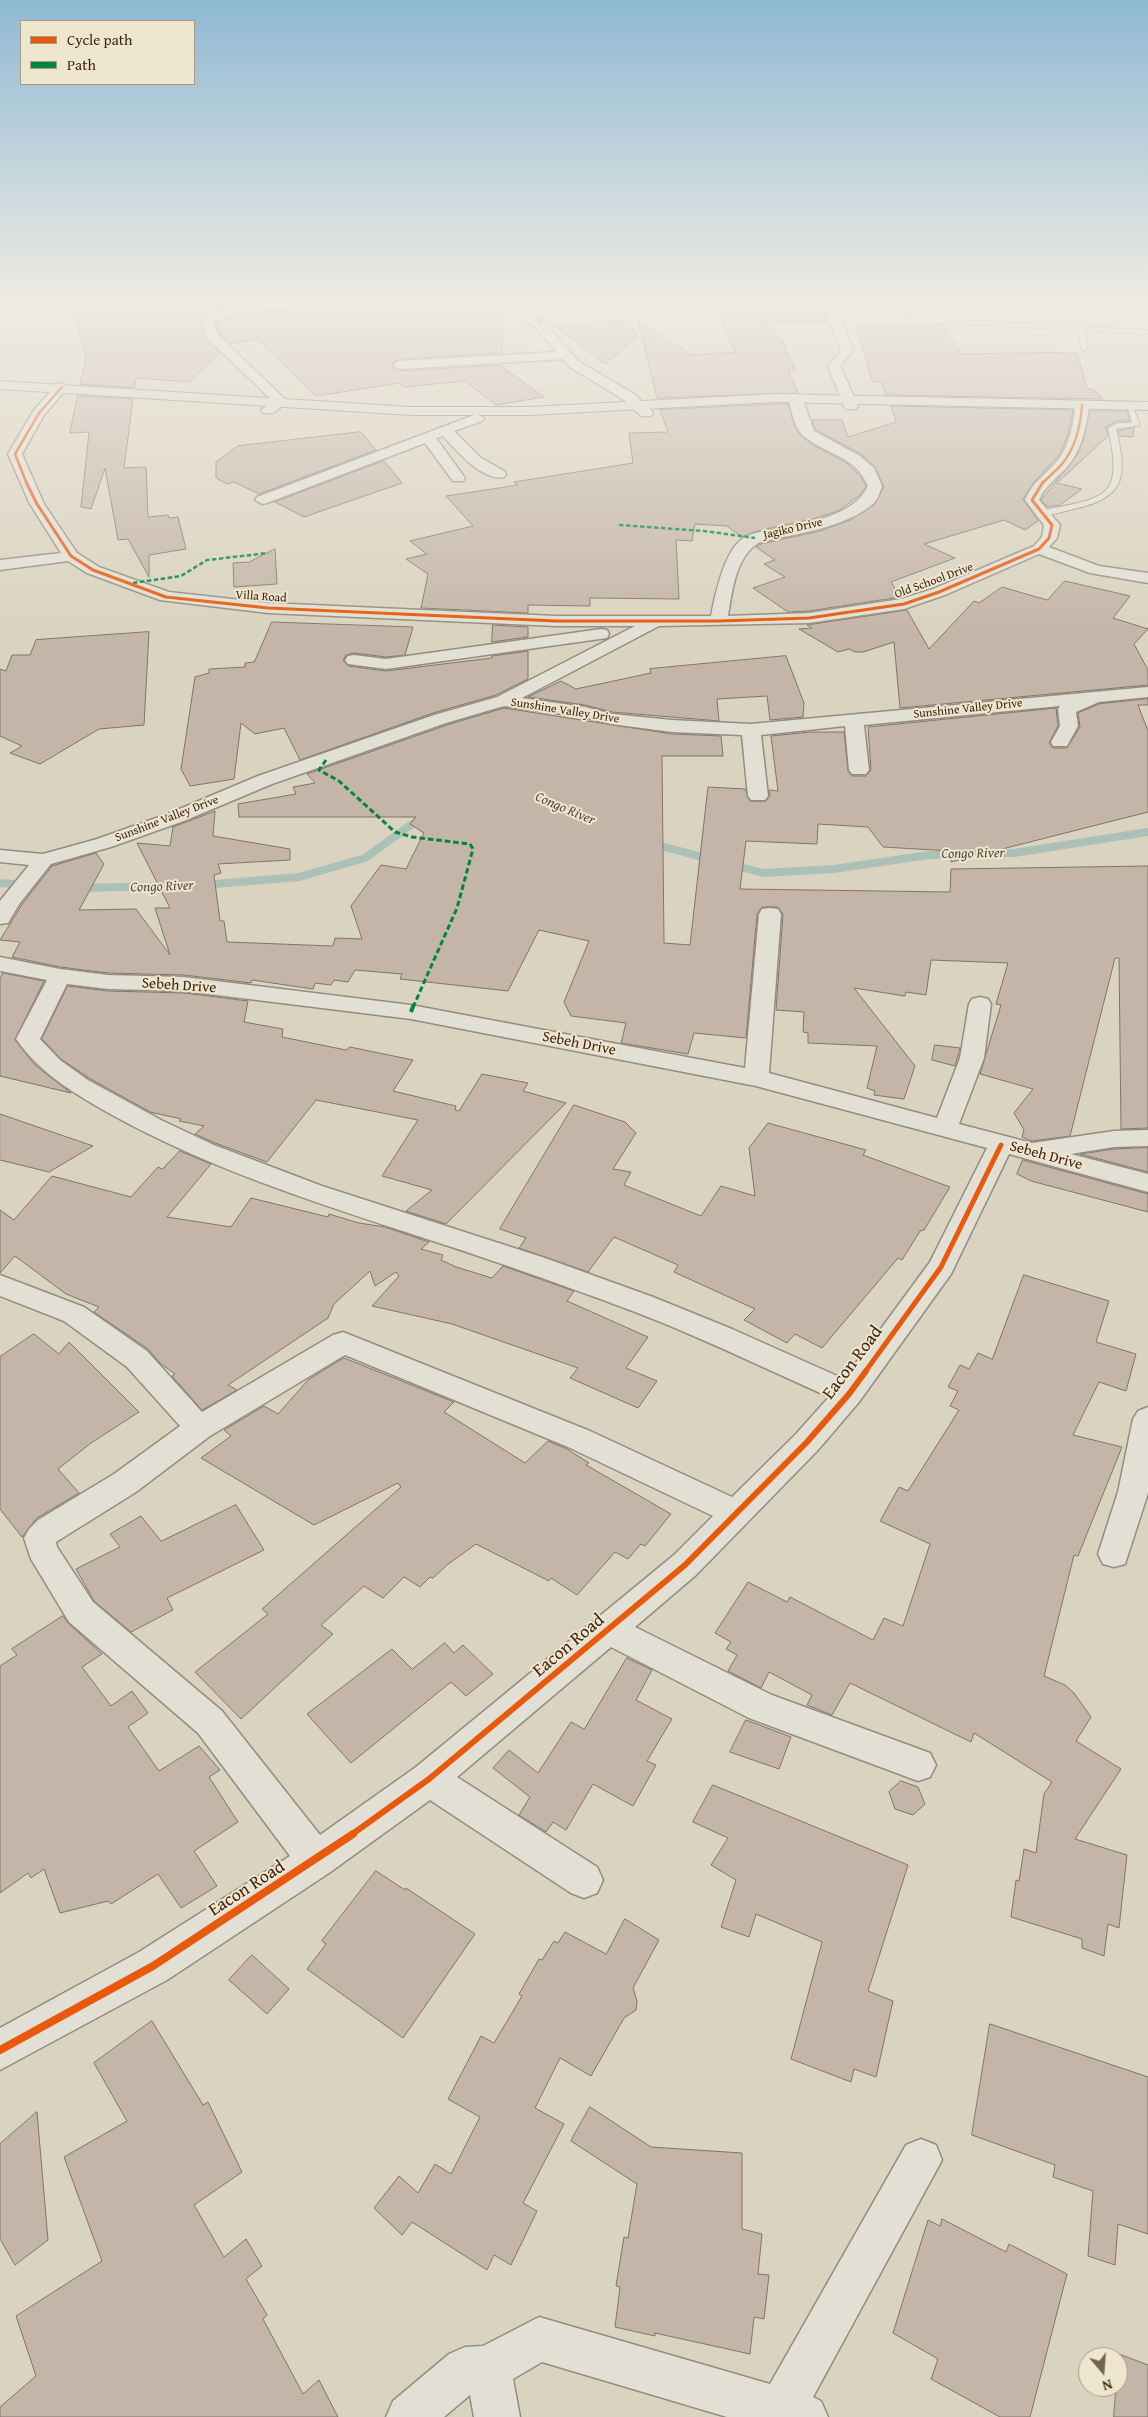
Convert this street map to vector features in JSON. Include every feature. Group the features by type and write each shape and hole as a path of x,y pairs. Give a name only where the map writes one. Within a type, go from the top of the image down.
{"main road":[{"path":"315,413 403,418 477,418 572,413"}],"street":[{"path":"0,445 19,444 39,413"},
{"name":"Jagiko Drive","path":"719,621 723,595 732,566 746,543 755,538 814,526 850,512 869,500 875,486 869,471 855,459 809,434 803,426 799,413"},
{"path":"1081,413 1077,431 1064,463 1041,482 1035,490 1032,500 1052,526 1049,538 1039,549 1096,570 1148,578"},
{"path":"262,500 477,418"},
{"path":"445,429 473,459 485,469 499,474"},
{"path":"427,436 458,478"},
{"name":"Villa Road","path":"19,444 16,454 20,469 38,504 71,556 93,570 166,597 212,603 432,617 658,622"},
{"name":"Old School Drive","path":"658,622 809,618 904,604 981,575 1039,549"},
{"path":"0,565 71,556"},
{"path":"503,701 658,622"},
{"path":"354,660 386,664 640,630"},
{"name":"Sunshine Valley Drive","path":"38,866 177,817 266,780 440,719 503,701 628,721 672,726 751,730 1148,692"},
{"name":"Sunshine Valley Drive","path":"1060,742 1069,726 1067,709 1100,696"},
{"path":"854,721 859,770"},
{"path":"751,730 758,796"},
{"path":"0,856 38,866 11,900 0,918"},
{"path":"757,1078 757,1053 770,914"},
{"name":"Sebeh Drive","path":"0,964 60,976 108,982 184,984 411,1012 757,1078 1148,1183"},
{"path":"60,976 28,1039 35,1051 56,1072 137,1119 183,1142 273,1180 536,1265 680,1319 849,1394"},
{"path":"945,1128 972,1058 980,1004"},
{"path":"1029,1151 1114,1139 1148,1138"},
{"name":"Eacon Road","path":"0,2050 153,1966 316,1860 429,1779 685,1565 807,1442 849,1394 941,1266 1001,1145"},
{"path":"0,1285 74,1314 137,1359 199,1428"},
{"path":"316,1860 210,1722 81,1612 42,1550 40,1538 49,1529 125,1483 199,1428 344,1342 579,1439 736,1514"},
{"path":"1114,1554 1133,1492 1148,1419"},
{"path":"609,1630 761,1707 918,1765"},
{"path":"429,1779 584,1880"},
{"path":"409,2417 465,2370 488,2368 539,2339 793,2413 921,2160"},
{"path":"488,2368 497,2417"}],"lane":[{"path":"1043,513 1088,502 1107,495 1116,484 1119,469 1112,428 1118,425 1139,426 1131,413"}],"building":[{"path":"74,413 131,413 124,468 146,467 148,517 168,515 169,518 178,517 186,549 149,555 149,577 128,539 118,540 105,468 91,509 81,507 89,432 70,433"},
{"path":"661,413 791,413 794,425 800,435 813,445 847,463 861,477 866,486 860,495 840,510 813,519 757,531 742,537 727,526 695,524 692,541 676,540 679,599 590,598 590,606 528,605 528,613 421,608 428,574 406,559 427,554 410,541 473,526 446,496 518,485 514,482 633,463 629,433 668,432"},
{"path":"893,413 1072,413 1068,434 1060,454 1034,482 1023,499 1038,521 1025,530 1004,520 924,544 955,558 891,582 900,597 809,611 788,612 753,588 785,577 764,564 775,560 756,547 761,544 820,531 850,520 875,504 884,487 875,467 861,454 816,430 812,420 842,420 848,437 896,422"},
{"path":"1090,413 1128,413 1130,421 1117,421 1106,427 1108,436 1057,483 1082,489 1060,505 1048,507 1041,500 1078,454"},
{"path":"1134,428 1133,437 1119,436 1118,431"},
{"path":"361,432 376,450 259,494 234,482 227,484 216,478 216,462 238,446"},
{"path":"384,461 402,483 304,517 275,502"},
{"path":"275,549 277,584 234,587 233,563 249,562"},
{"path":"1065,581 1130,596 1113,618 1148,629 1134,644 1148,670 1148,685 900,708 894,642 863,652 855,652 849,649 838,652 799,629 812,628 807,625 907,610 929,649 974,601 979,603 1002,587 1047,600"},
{"path":"272,622 413,627 405,655 386,657 354,653 346,655 343,660 348,666 386,671 492,658 492,656 528,651 528,679 496,695 433,713 300,760 284,728 255,734 241,723 234,779 190,786 181,769 195,677 209,673 209,669 245,667 245,663 254,662"},
{"path":"493,625 528,627 528,637 492,642"},
{"path":"149,632 144,725 99,729 40,764 10,753 22,746 0,736 0,669 6,671 12,655 30,655 36,640"},
{"path":"786,656 804,703 803,717 770,720 767,696 717,699 719,721 612,712 585,705 528,697 561,681 576,689 651,673 650,669"},
{"path":"1148,699 1148,705 1138,705 1148,731 1148,812 951,862 951,851 883,847 868,827 818,824 817,844 746,841 740,889 950,892 951,869 1148,866 1148,1128 1121,1129 1119,958 1115,958 1070,1136 1032,1141 1022,1137 1024,1130 1014,1113 1033,1089 980,1074 1001,1005 996,1004 1008,963 931,960 926,995 906,992 905,996 854,988 915,1066 904,1099 874,1095 875,1091 867,1088 877,1046 808,1043 808,1033 803,1032 804,1012 776,1010 783,914 778,907 762,907 757,914 746,1038 694,1033 688,1054 621,1043 626,1023 571,1016 564,1002 589,941 539,930 508,991 400,979 402,974 355,970 348,982 334,980 331,985 315,983 313,989 252,980 251,983 184,975 108,973 60,967 12,957 20,942 0,940 23,903 52,866 96,853 104,864 79,910 136,909 170,955 155,908 170,908 137,843 170,846 173,827 215,811 213,836 290,849 290,860 218,864 221,873 214,875 220,921 224,921 227,942 333,946 335,938 362,939 351,906 381,865 406,869 424,833 410,824 416,817 239,817 238,804 296,794 293,787 315,783 307,774 447,725 504,708 672,734 721,736 723,756 662,756 664,943 690,945 708,787 745,789 750,801 766,801 770,796 769,790 778,791 771,736 810,732 844,732 848,771 852,776 866,776 871,770 868,727 1056,708 1058,726 1049,743 1053,748 1067,748 1080,727 1078,713 1099,704"},
{"path":"3,973 44,981 15,1040 35,1065 71,1093 0,1076 0,979"},
{"path":"68,986 108,991 184,993 248,1001 244,1022 283,1029 282,1037 346,1050 350,1047 413,1060 393,1091 456,1106 455,1110 459,1111 482,1074 528,1083 523,1091 566,1103 446,1224 406,1211 432,1190 382,1176 418,1120 316,1100 267,1162 215,1143 195,1134 204,1126 150,1112 89,1078 61,1059 42,1039"},
{"path":"935,1045 960,1048 955,1066 932,1060"},
{"path":"574,1105 625,1122 636,1133 613,1169 631,1172 624,1185 701,1216 721,1186 755,1196 749,1148 768,1123 866,1150 863,1155 950,1187 924,1230 920,1231 902,1260 898,1258 822,1348 795,1334 787,1343 744,1320 755,1309 674,1272 678,1265 614,1237 588,1272 519,1248 526,1238 500,1229"},
{"path":"0,1114 93,1146 49,1172 0,1160"},
{"path":"1148,1148 1148,1172 1080,1154 1114,1149"},
{"path":"180,1151 211,1164 167,1217 231,1227 251,1198 328,1217 329,1214 359,1223 385,1227 429,1242 421,1249 443,1255 441,1260 456,1267 492,1278 503,1266 574,1291 567,1301 648,1337 626,1368 657,1381 638,1408 570,1378 578,1368 452,1324 372,1306 399,1276 396,1272 375,1286 370,1271 334,1304 328,1318 228,1385 237,1390 202,1410 172,1376 175,1374 160,1363 148,1349 94,1312 99,1307 66,1294 15,1256 0,1273 0,1210 14,1220 52,1176 131,1197 158,1167 162,1169"},
{"path":"1023,1160 1148,1194 1148,1212 1031,1181 1017,1174"},
{"path":"1024,1275 1109,1301 1096,1342 1136,1354 1126,1391 1099,1382 1073,1435 1122,1447 1078,1556 1074,1555 1044,1676 1065,1685 1074,1693 1091,1717 1076,1741 1121,1769 1075,1839 1127,1855 1119,1928 1108,1924 1104,1956 1082,1948 1082,1939 1011,1917 1016,1880 1019,1881 1024,1849 1036,1853 1044,1794 1052,1782 974,1733 971,1742 850,1683 832,1715 807,1705 812,1695 769,1672 761,1688 728,1671 737,1655 726,1649 731,1642 715,1633 748,1582 787,1602 790,1597 873,1640 884,1618 903,1626 930,1544 880,1521 899,1487 908,1491 959,1410 950,1406 958,1391 948,1387 960,1365 969,1369 978,1353 992,1359"},
{"path":"34,1334 59,1354 69,1342 139,1412 91,1443 58,1469 79,1493 37,1518 22,1537 0,1509 0,1357"},
{"path":"344,1358 454,1402 444,1412 525,1463 548,1441 567,1449 589,1463 586,1465 671,1514 645,1546 641,1544 628,1559 615,1552 577,1595 551,1578 549,1581 476,1544 447,1565 433,1578 430,1577 420,1587 404,1577 383,1598 364,1586 321,1625 333,1634 241,1719 195,1672 268,1614 262,1609 401,1487 398,1483 314,1525 201,1458 231,1436 224,1430 264,1406 278,1414 308,1380"},
{"path":"236,1505 264,1550 167,1598 173,1610 131,1632 94,1601 76,1569 120,1547 110,1534 141,1516 161,1541"},
{"path":"63,1616 68,1623 102,1654 82,1667 111,1706 132,1691 148,1713 128,1727 159,1771 199,1746 220,1770 209,1777 238,1822 194,1851 217,1886 181,1908 158,1874 111,1904 108,1901 60,1913 44,1869 31,1878 28,1873 0,1893 0,1666 17,1655 12,1649"},
{"path":"445,1643 454,1653 463,1645 493,1674 466,1696 451,1682 351,1763 307,1714 392,1649 412,1669"},
{"path":"627,1658 652,1670 636,1700 672,1719 647,1761 656,1765 633,1806 593,1784 566,1830 553,1822 546,1832 519,1815 530,1797 493,1768 509,1750 538,1773 571,1722 584,1729"},
{"path":"746,1720 791,1737 779,1769 730,1752"},
{"path":"901,1781 918,1787 925,1804 913,1815 895,1809 889,1792"},
{"path":"713,1785 908,1865 868,1991 893,2001 876,2077 854,2069 851,2082 791,2059 822,1942 756,1914 749,1937 721,1927 736,1880 711,1865 728,1838 693,1822"},
{"path":"376,1871 405,1890 406,1888 475,1934 403,2038 307,1969 326,1944 322,1941"},
{"path":"625,1919 659,1940 633,1988 637,2001 636,2010 624,2018 591,2076 560,2058 535,2108 564,2124 523,2203 537,2211 511,2265 494,2255 487,2270 412,2222 402,2235 374,2208 399,2176 418,2193 435,2164 451,2174 480,2117 448,2099 481,2036 494,2043 522,1996 519,1994 539,1959 542,1960 554,1941 558,1943 565,1932 606,1954"},
{"path":"252,1955 289,1989 267,2014 229,1980"},
{"path":"152,2021 203,2105 208,2102 242,2172 194,2205 224,2257 246,2239 262,2266 246,2279 267,2315 263,2319 303,2394 319,2380 338,2417 0,2417 0,2407 36,2376 16,2316 102,2261 64,2157 127,2121 94,2063"},
{"path":"990,2024 1148,2077 1148,2234 1118,2224 1115,2265 1088,2256 1093,2191 1053,2177 1055,2165 972,2135"},
{"path":"590,2107 651,2147 742,2153 742,2229 762,2234 758,2274 769,2275 764,2319 754,2317 750,2354 655,2333 655,2336 615,2327 620,2287 616,2286 624,2237 628,2238 637,2184 571,2141"},
{"path":"37,2112 48,2240 15,2265 0,2239 0,2144"},
{"path":"942,2219 1006,2252 1009,2244 1067,2274 1030,2417 1000,2417 931,2379 938,2359 893,2333 928,2220 940,2226"},
{"path":"1128,2357 1148,2365 1148,2417 1114,2417 1116,2397 1128,2397"}],"waterway":[{"name":"Congo River","path":"203,885 299,877 365,858 422,817"},
{"name":"Congo River","path":"729,864 763,873 834,869 929,855 1014,853 1148,832"},
{"name":"Congo River","path":"650,843 713,860"},
{"name":"Congo River","path":"0,883 49,887"},
{"name":"Congo River","path":"78,888 171,886"}],"marked path":[{"path":"619,525 704,531 755,538"},
{"path":"133,583 181,576 207,560 268,553"},
{"path":"326,760 319,770 339,781 395,832 412,837 470,844 473,849 457,908 411,1012"}],"cycle path":[{"path":"39,413 19,444 15,454 20,469 37,504 71,556 93,570 166,597 268,608 556,621 719,621 809,618 904,604 939,592 1039,549 1049,538 1052,525 1032,500 1041,485 1066,459 1073,445 1082,413"},
{"path":"0,2050 153,1966 316,1860 429,1779 685,1565 807,1442 849,1394 941,1267 1001,1145"}]}
